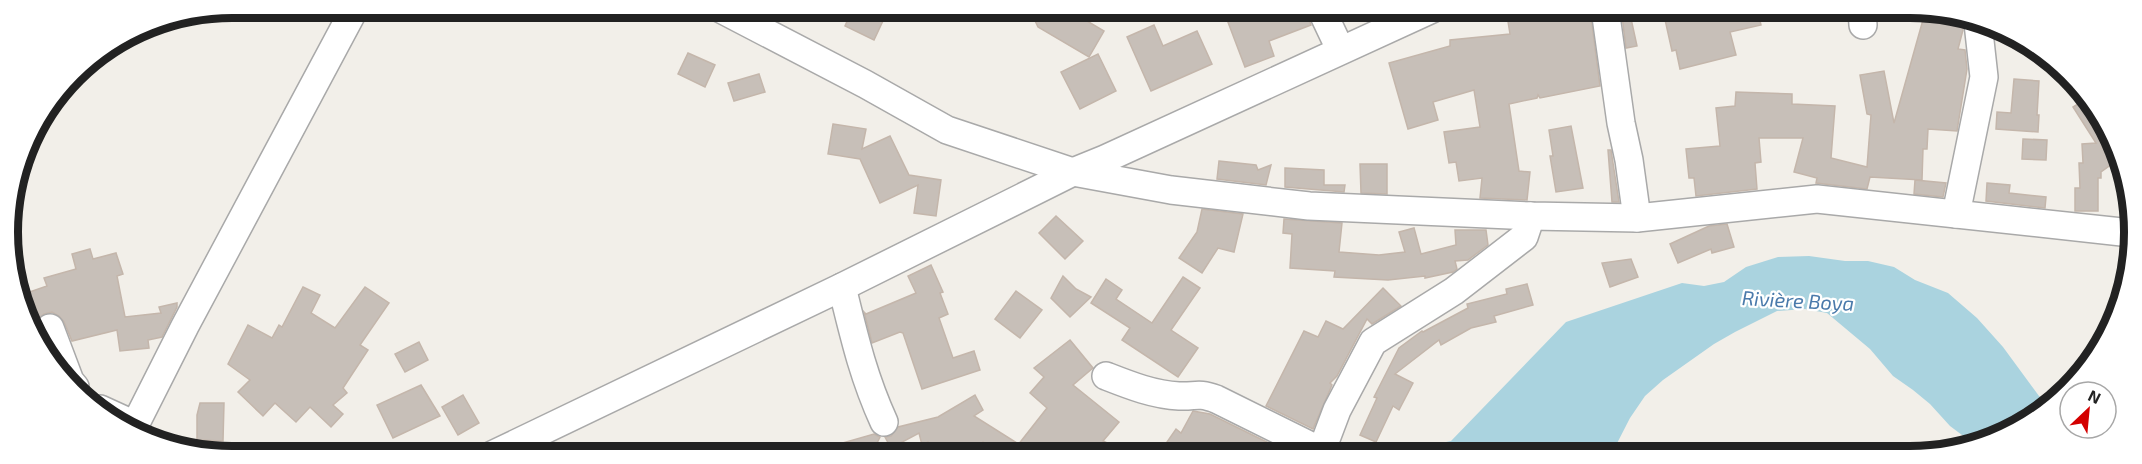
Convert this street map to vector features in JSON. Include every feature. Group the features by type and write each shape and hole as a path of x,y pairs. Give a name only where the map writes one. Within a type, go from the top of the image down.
{"street":[{"path":"136,424 350,18"},
{"path":"738,18 947,130 1073,172 1171,190 1309,206 1531,216 1637,218 1817,199 2124,232"},
{"path":"1325,18 1340,50"},
{"path":"511,446 842,287 1073,172 1412,18"},
{"path":"1606,18 1637,218"},
{"path":"1956,214 1984,76 1979,29"},
{"path":"1324,446 1337,410 1373,342 1454,291 1524,237 1531,216"},
{"path":"842,287 869,390 884,422"},
{"path":"50,328 64,364"},
{"path":"1106,376 1140,389 1179,396 1202,393 1307,446"}],"water":[{"name":"Rivière Boya","path":"1809,256 1845,261 1868,261 1894,267 1915,280 1948,293 1977,318 2044,399 2005,424 1967,439 1950,426 1930,404 1893,376 1870,349 1827,313 1805,309 1777,311 1714,344 1663,380 1645,396 1616,446 1427,446 1451,441 1566,322 1682,283 1704,286 1724,282 1746,267 1778,257"}],"building":[{"path":"849,18 884,18 874,40 845,26"},
{"path":"1034,18 1065,18 1067,20 1068,18 1082,18 1104,31 1089,57 1038,27"},
{"path":"1226,18 1308,18 1311,25 1269,41 1274,56 1245,67"},
{"path":"1507,18 1591,18 1600,86 1540,98 1538,95 1537,98 1509,104 1519,171 1530,172 1527,200 1480,198 1482,178 1459,181 1456,162 1449,163 1444,132 1480,127 1474,90 1433,102 1438,120 1408,129 1389,63 1450,46 1450,40 1510,34"},
{"path":"1622,18 1631,18 1637,46 1626,48"},
{"path":"1665,18 1759,18 1761,25 1730,32 1736,55 1680,69 1676,50 1672,51"},
{"path":"1923,18 1963,25 1958,49 1965,50 1967,69 1957,131 1928,129 1927,149 1923,149 1922,180 1870,177 1867,189 1816,183 1817,178 1794,172 1803,138 1759,138 1761,162 1755,163 1757,189 1696,196 1694,178 1689,178 1686,149 1720,146 1716,108 1735,106 1736,92 1792,94 1792,104 1835,106 1831,158 1867,167 1871,115 1867,114 1860,75 1884,71 1894,123"},
{"path":"1154,25 1163,46 1197,31 1212,64 1151,91 1127,37"},
{"path":"688,53 715,65 705,87 678,74"},
{"path":"1098,54 1116,91 1080,109 1061,72"},
{"path":"759,74 765,92 734,101 728,83"},
{"path":"2014,79 2039,81 2038,132 1996,129 1997,112 2011,113"},
{"path":"2080,102 2088,113 2102,137 2113,163 2101,172 2101,178 2098,178 2098,211 2075,211 2075,188 2080,188 2079,163 2083,163 2082,144 2096,143 2073,107"},
{"path":"833,124 866,129 862,149 890,136 909,175 941,180 936,216 914,213 918,185 880,203 860,159 828,154"},
{"path":"1571,126 1583,188 1556,192 1550,156 1553,156 1549,130"},
{"path":"2023,139 2047,140 2046,160 2022,159"},
{"path":"1608,150 1611,150 1619,202 1612,202"},
{"path":"1219,161 1256,165 1258,170 1271,165 1266,185 1217,179"},
{"path":"1360,164 1387,164 1387,194 1361,193"},
{"path":"1285,168 1324,170 1324,185 1345,185 1344,192 1285,187"},
{"path":"1915,180 1946,183 1943,197 1914,194"},
{"path":"1987,183 2010,185 2009,193 2046,197 2045,208 1986,201"},
{"path":"1202,209 1243,214 1234,252 1218,248 1202,273 1179,258 1197,232"},
{"path":"1056,216 1083,241 1065,259 1039,233"},
{"path":"1284,219 1342,223 1339,252 1379,255 1405,252 1399,232 1414,228 1421,254 1456,245 1455,230 1486,230 1488,245 1468,260 1455,261 1457,269 1453,272 1425,278 1425,276 1388,280 1334,277 1335,271 1290,268 1292,234 1283,233"},
{"path":"1727,224 1734,247 1712,253 1711,249 1678,263 1670,244 1709,226"},
{"path":"90,249 93,259 116,253 123,274 117,276 125,317 161,313 159,307 177,303 162,337 148,340 149,348 120,351 117,330 72,341 59,316 52,312 44,314 37,321 27,293 47,286 44,278 76,269 72,254"},
{"path":"1631,259 1638,277 1610,287 1602,263"},
{"path":"931,265 943,292 940,293 948,314 939,318 953,358 974,351 980,370 922,389 903,333 900,332 872,343 864,312 866,314 916,293 908,276"},
{"path":"1063,276 1076,289 1091,297 1070,317 1051,298"},
{"path":"1183,277 1200,288 1171,330 1198,348 1178,377 1122,340 1130,328 1091,303 1106,279 1122,290 1116,299 1152,323"},
{"path":"1527,284 1533,305 1494,316 1496,322 1471,328 1441,345 1439,340 1395,374 1413,383 1399,410 1393,406 1376,442 1360,435 1377,398 1374,397 1399,348 1422,331 1468,308 1467,304 1507,294 1506,289"},
{"path":"303,287 320,295 311,313 335,328 365,287 389,303 360,345 368,350 343,388 347,393 333,405 343,414 331,427 310,407 296,422 275,403 263,416 238,392 250,380 228,364 248,325 272,338 279,325 282,327"},
{"path":"1383,288 1401,306 1372,324 1367,319 1337,376 1330,383 1332,385 1313,429 1266,406 1304,331 1318,337 1326,321 1343,329"},
{"path":"1016,291 1042,310 1020,338 995,319"},
{"path":"1070,340 1093,368 1073,385 1119,422 1103,441 1113,446 1018,445 1047,408 1030,393 1044,377 1034,368"},
{"path":"419,342 428,360 405,372 395,354"},
{"path":"421,385 440,416 393,438 377,405"},
{"path":"463,395 479,423 458,435 442,407"},
{"path":"975,395 983,410 974,416 1017,443 1015,446 989,446 983,442 979,446 932,446 928,442 922,445 919,433 895,446 890,446 885,437 891,436 898,427 938,417"},
{"path":"200,403 224,403 223,441 197,440 197,415"},
{"path":"1193,411 1210,414 1275,446 1164,446 1176,429 1181,433"},
{"path":"874,434 880,437 876,446 832,446"}]}
